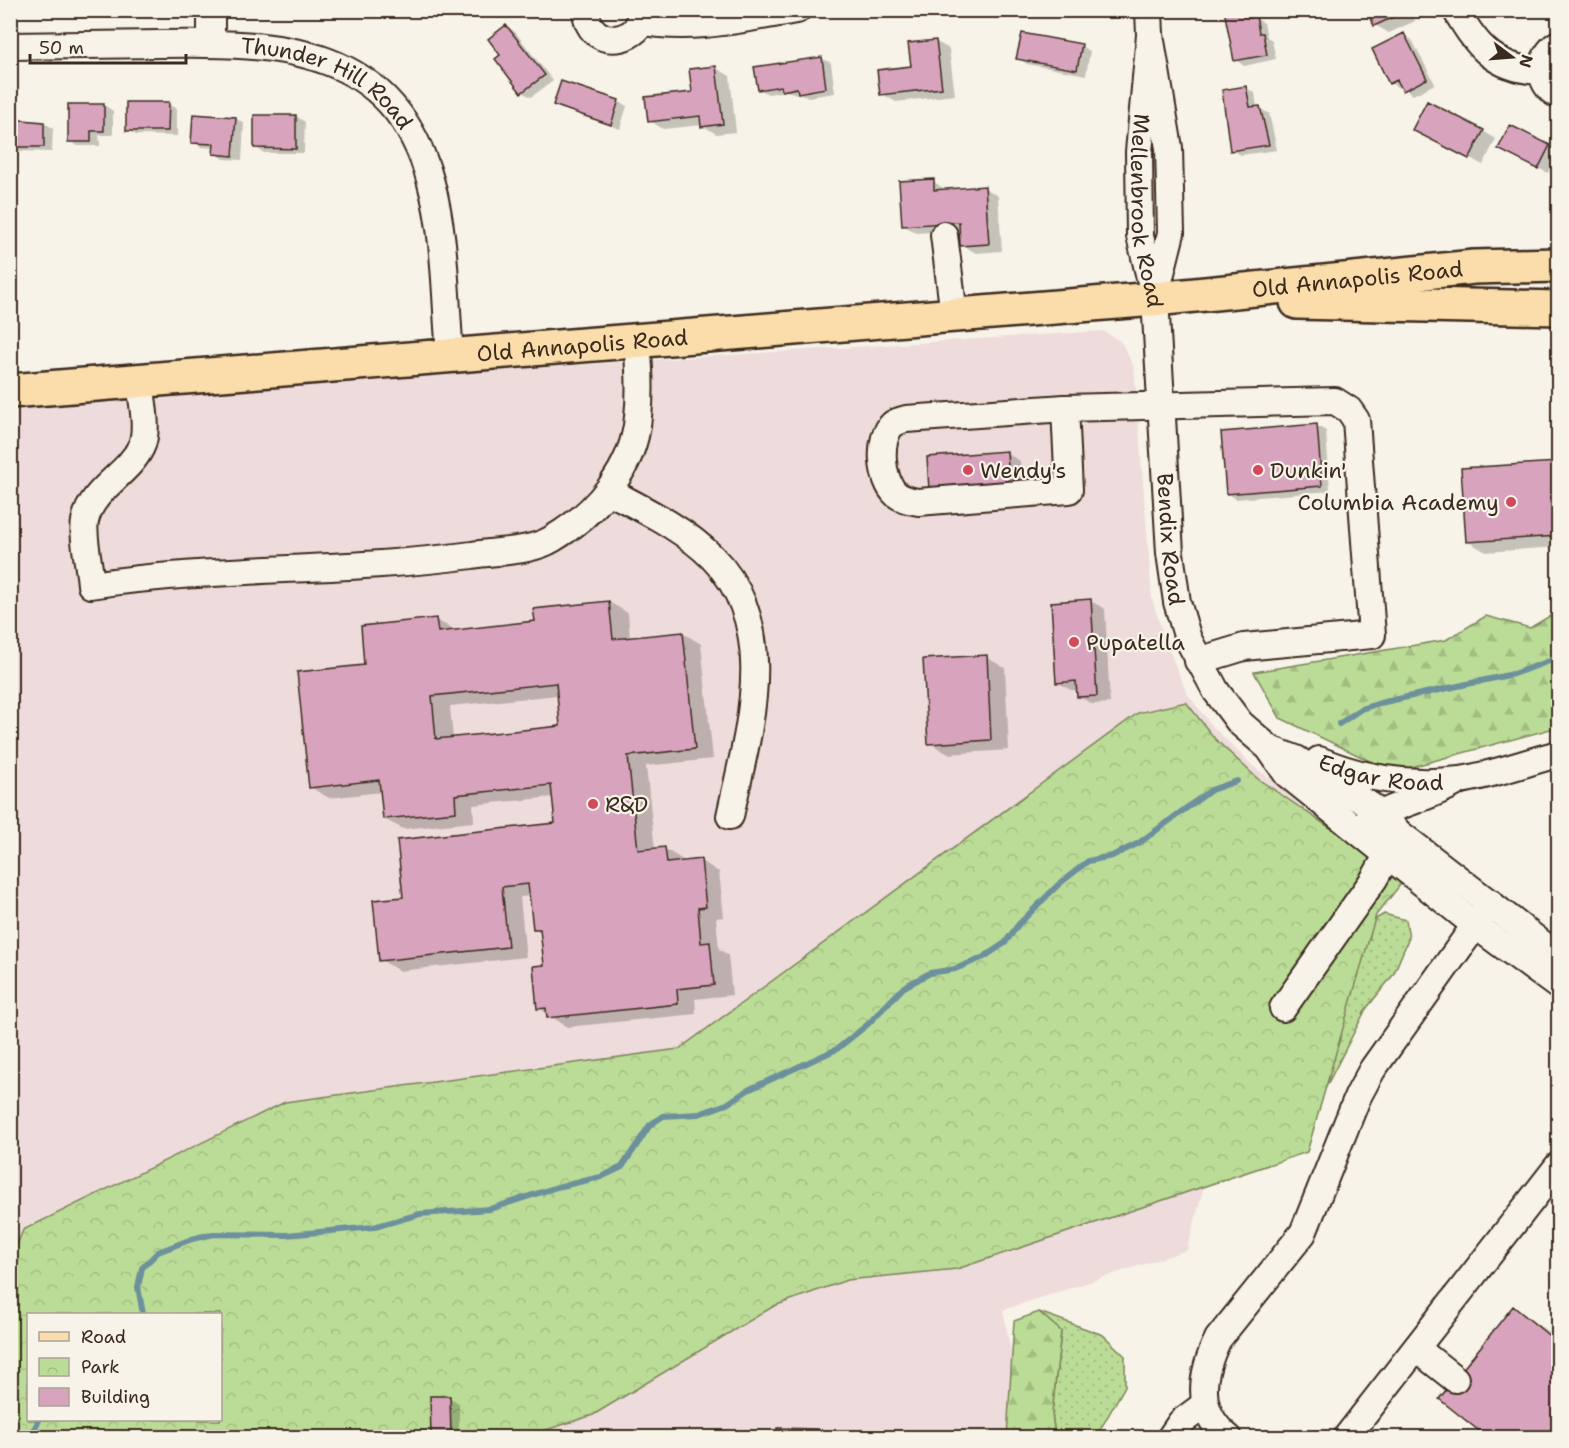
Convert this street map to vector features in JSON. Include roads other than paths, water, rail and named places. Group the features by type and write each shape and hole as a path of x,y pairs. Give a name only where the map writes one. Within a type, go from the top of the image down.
{"main road":[{"name":"Old Annapolis Road","path":"10,391 1155,299 1474,267 1558,265"},
{"name":"Old Annapolis Road","path":"1155,299 1558,308"}],"street":[{"path":"211,10 211,43"},
{"path":"586,10 589,26 595,33 612,40 630,35 641,16 660,25 687,26 797,10"},
{"path":"1456,10 1480,47 1500,63 1522,70 1542,71"},
{"name":"Mellenbrook Road","path":"1150,23 1139,152 1140,236 1155,299"},
{"name":"Thunder Hill Road","path":"10,46 254,44 322,58 365,82 388,102 421,154 431,182 439,220 450,354"},
{"path":"1558,44 1545,57 1542,71 1545,84 1558,95"},
{"path":"944,235 954,315"},
{"name":"Bendix Road","path":"1155,299 1170,553 1177,602 1198,661 1240,723 1269,748 1287,774 1357,827 1393,845 1491,903 1558,956"},
{"path":"140,382 143,420 141,446 131,461 91,503 84,522 91,585 143,577 209,572 420,562 528,547 550,541 588,514 609,490 632,442 638,419 637,340"},
{"path":"1065,408 1069,490 918,502 907,500 896,494 888,482 883,446 893,424 906,418 1065,408 1335,401 1349,410 1356,420 1372,635 1245,646 1198,661"},
{"path":"609,490 681,531 712,557 733,583 744,606 753,641 755,678 750,724 730,816"},
{"name":"Bendix Road","path":"1269,748 1296,759 1380,814 1393,845 1475,925 1558,986"},
{"name":"Edgar Road","path":"1269,748 1312,757 1365,777 1461,780"},
{"name":"Edgar Road","path":"1357,827 1380,814 1434,796 1461,780 1558,753"},
{"path":"1283,1008 1374,879 1393,845"},
{"path":"1229,1437 1211,1420 1204,1405 1203,1383 1208,1359 1218,1339 1303,1233 1358,1096 1372,1070 1491,903"},
{"path":"1346,1437 1558,1166"},
{"path":"1417,1348 1455,1379"},
{"path":"1170,1437 1181,1422 1204,1405"}],"waterway":[{"path":"1339,724 1361,709 1380,703 1513,674 1558,658"},
{"path":"143,1313 138,1287 142,1268 158,1252 192,1239 214,1234 286,1235 374,1227 420,1214 490,1209 557,1187 601,1177 622,1167 650,1125 663,1116 699,1114 727,1104 748,1090 837,1049 867,1025 904,987 930,973 955,969 984,957 1005,943 1018,925 1058,885 1088,861 1112,856 1139,843 1211,790 1237,781"},
{"path":"29,1438 38,1421"}],"place":[{"name":"Wendy's","path":"968,470"},
{"name":"Dunkin'","path":"1258,470"},
{"name":"Columbia Academy","path":"1511,502"},
{"name":"Pupatella","path":"1074,642"},
{"name":"R&D","path":"593,804"}]}
